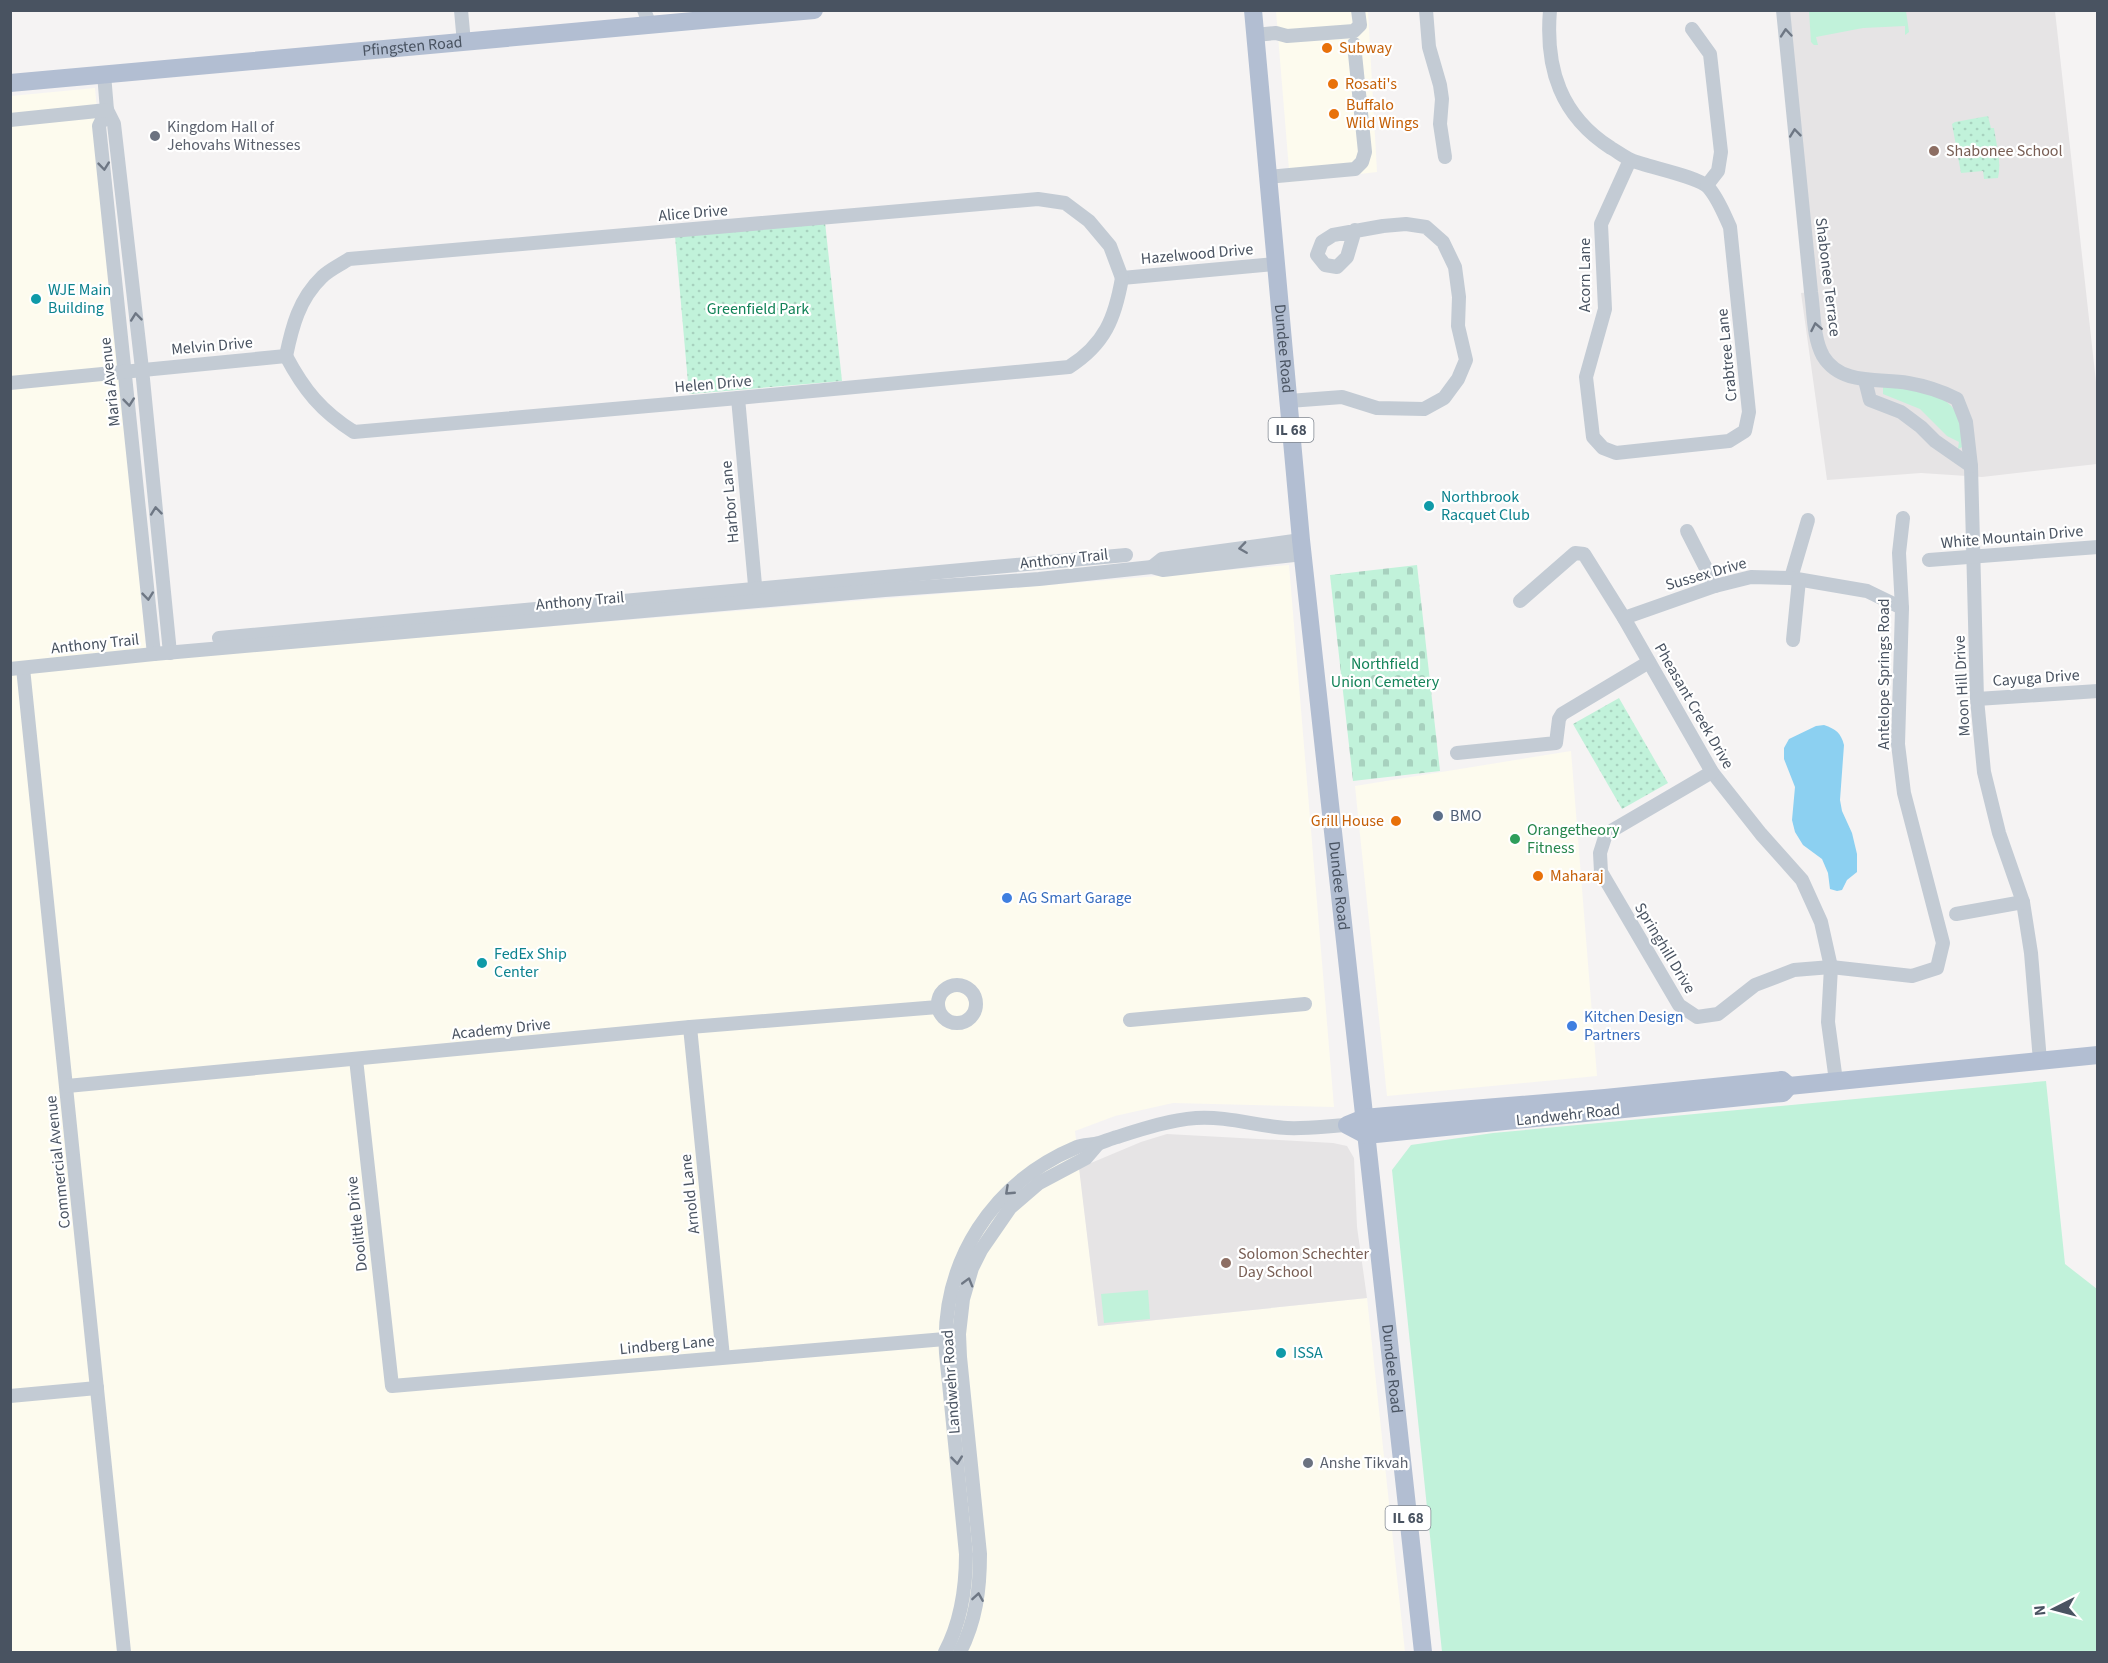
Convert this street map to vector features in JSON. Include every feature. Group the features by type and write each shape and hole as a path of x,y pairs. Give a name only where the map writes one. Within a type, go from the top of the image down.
{"main road":[{"name":"Pfingsten Road","path":"10,83 464,43 649,15 814,10"},
{"name":"Dundee Road","path":"1253,10 1275,264 1359,1126 1423,1653"},
{"name":"Landwehr Road","path":"1359,1126 1783,1093 1789,1086 2097,1055"}],"street":[{"path":"461,10 464,43"},
{"path":"1255,35 1276,33 1287,36 1354,31 1360,25 1358,10"},
{"path":"1426,10 1429,47 1442,99 1440,124 1445,157"},
{"path":"1550,10 1549,54 1555,80 1565,102 1581,124 1600,141 1630,160 1707,185 1718,171 1721,152 1710,54 1692,29"},
{"name":"Shabonee Terrace","path":"1784,10 1811,292 1818,340 1823,355 1832,365 1853,378 1865,380"},
{"path":"1268,177 1355,169 1362,162 1365,152 1354,44"},
{"name":"Maria Avenue","path":"104,74 108,110 114,124 142,369 170,653"},
{"path":"10,120 108,110"},
{"name":"Maria Avenue","path":"108,110 99,126 154,654"},
{"name":"Acorn Lane","path":"1616,453 1603,448 1593,437 1586,377 1605,309 1601,224 1630,160"},
{"name":"Crabtree Lane","path":"1616,453 1729,441 1745,431 1749,412 1730,227 1719,203 1707,185"},
{"name":"Alice Drive","path":"285,356 292,326 304,298 323,276 349,259 1038,199 1065,203 1089,221 1110,246 1122,278"},
{"path":"1289,401 1342,397 1377,408 1424,409 1444,398 1458,379 1466,360 1458,326 1459,297 1455,267 1443,242 1426,227 1383,226 1355,230"},
{"name":"Hazelwood Drive","path":"1122,278 1275,264"},
{"name":"Helen Drive","path":"285,356 299,381 316,402 354,432 738,398 1069,367 1086,356 1101,337 1117,309 1122,278"},
{"name":"Melvin Drive","path":"10,382 285,356"},
{"path":"1865,380 1870,400 1901,412 1935,441 1971,466"},
{"name":"Moon Hill Drive","path":"1865,380 1906,382 1934,388 1957,399 1966,422 1971,466 1977,699 1984,772 1999,833 2024,902 2031,953 2040,1061"},
{"name":"Harbor Lane","path":"738,398 755,595"},
{"name":"Antelope Springs Road","path":"1903,518 1899,553 1902,608 1898,744 1904,792 1942,943 1937,968"},
{"path":"1793,640 1795,579 1808,520"},
{"path":"1687,531 1715,585"},
{"name":"Anthony Trail","path":"219,638 755,595 885,590 1039,579 1152,567 1163,570 1302,547"},
{"name":"White Mountain Drive","path":"1929,560 2097,547"},
{"name":"Pheasant Creek Drive","path":"1520,601 1575,553 1584,554 1624,618 1712,772 1761,834 1802,880 1821,922 1831,967 1828,1022 1836,1081"},
{"name":"Anthony Trail","path":"17,668 755,595 1126,555"},
{"path":"1038,563 1039,579"},
{"name":"Sussex Drive","path":"1624,618 1715,585 1751,577 1795,579 1867,591 1902,608"},
{"path":"1456,753 1556,743 1559,719 1562,714 1649,662"},
{"name":"Commercial Avenue","path":"17,668 67,1086 124,1653"},
{"name":"Cayuga Drive","path":"1977,699 2097,691"},
{"name":"Springhill Drive","path":"1712,772 1606,834 1600,853 1601,872 1679,1005 1697,1017 1718,1014 1755,985 1794,970 1831,967 1912,976 1937,968"},
{"path":"1956,914 2024,902"},
{"path":"1130,1020 1305,1004"},
{"name":"Academy Drive","path":"67,1086 690,1027 938,1007"},
{"name":"Arnold Lane","path":"690,1027 723,1357"},
{"name":"Doolittle Drive","path":"356,1059 392,1386"},
{"name":"Landwehr Road","path":"945,1653 952,1640 963,1604 966,1554 945,1339 950,1297 956,1273 966,1250 989,1211 1012,1187 1038,1168 1079,1146 1098,1144 1154,1126 1197,1118 1288,1128 1359,1126"},
{"name":"Landwehr Road","path":"960,1653 973,1619 980,1580 980,1554 959,1339 963,1299 972,1268 981,1250 1010,1208 1039,1183 1086,1158 1098,1144"},
{"name":"Lindberg Lane","path":"392,1386 945,1339"},
{"path":"10,1396 97,1388"}],"shaded area":[{"path":"1276,11 1368,11 1377,172 1290,182"},
{"name":"Shabonee School","path":"1784,11 2055,11 2097,391 2097,464 1982,477 1921,473 1827,480 1801,293 1810,292"},
{"path":"95,88 147,660 1289,565 1334,1107 1173,1103 1115,1116 1075,1131 1098,1326 1367,1298 1405,1652 11,1652 11,96"},
{"path":"1571,751 1597,1076 1387,1096 1355,786"},
{"name":"Solomon Schechter Day School","path":"1167,1134 1333,1143 1347,1146 1354,1158 1357,1227 1367,1298 1098,1326 1079,1168 1141,1142"}],"green space":[{"path":"1809,11 1906,11 1909,32 1905,35 1905,26 1863,28 1816,37 1818,45 1814,45 1811,42"},
{"path":"1988,116 1991,128 1994,128 1999,172 1998,178 1984,179 1983,171 1961,173 1952,124"},
{"name":"Greenfield Park","path":"825,222 842,381 689,394 675,236"},
{"path":"1883,387 1924,392 1934,395 1951,406 1959,418 1962,447 1958,449 1959,442 1947,436 1920,409 1883,394"},
{"name":"Northfield Union Cemetery","path":"1417,565 1440,771 1353,781 1330,575"},
{"path":"1619,698 1668,783 1622,809 1573,724"},
{"path":"2046,1081 2065,1264 2097,1289 2097,1652 1442,1652 1392,1170 1411,1145 1493,1133"},
{"path":"1148,1290 1150,1319 1104,1323 1101,1294"}],"water":[{"path":"1824,725 1837,732 1844,745 1840,800 1857,854 1857,872 1847,880 1842,890 1837,891 1830,889 1828,873 1822,859 1803,845 1795,832 1792,820 1795,787 1784,759 1784,748 1789,739 1816,726"}],"place":[{"name":"Subway","path":"1327,48"},
{"name":"Rosati's","path":"1333,84"},
{"name":"Buffalo Wild Wings","path":"1334,114"},
{"name":"Kingdom Hall of Jehovahs Witnesses","path":"155,136"},
{"name":"Shabonee School","path":"1934,151"},
{"name":"WJE Main Building","path":"36,299"},
{"name":"Northbrook Racquet Club","path":"1429,506"},
{"name":"BMO","path":"1438,816"},
{"name":"Grill House","path":"1396,821"},
{"name":"Orangetheory Fitness","path":"1515,839"},
{"name":"Maharaj","path":"1538,876"},
{"name":"AG Smart Garage","path":"1007,898"},
{"name":"FedEx Ship Center","path":"482,963"},
{"name":"Kitchen Design Partners","path":"1572,1026"},
{"name":"Solomon Schechter Day School","path":"1226,1263"},
{"name":"ISSA","path":"1281,1353"},
{"name":"Anshe Tikvah","path":"1308,1463"}]}
